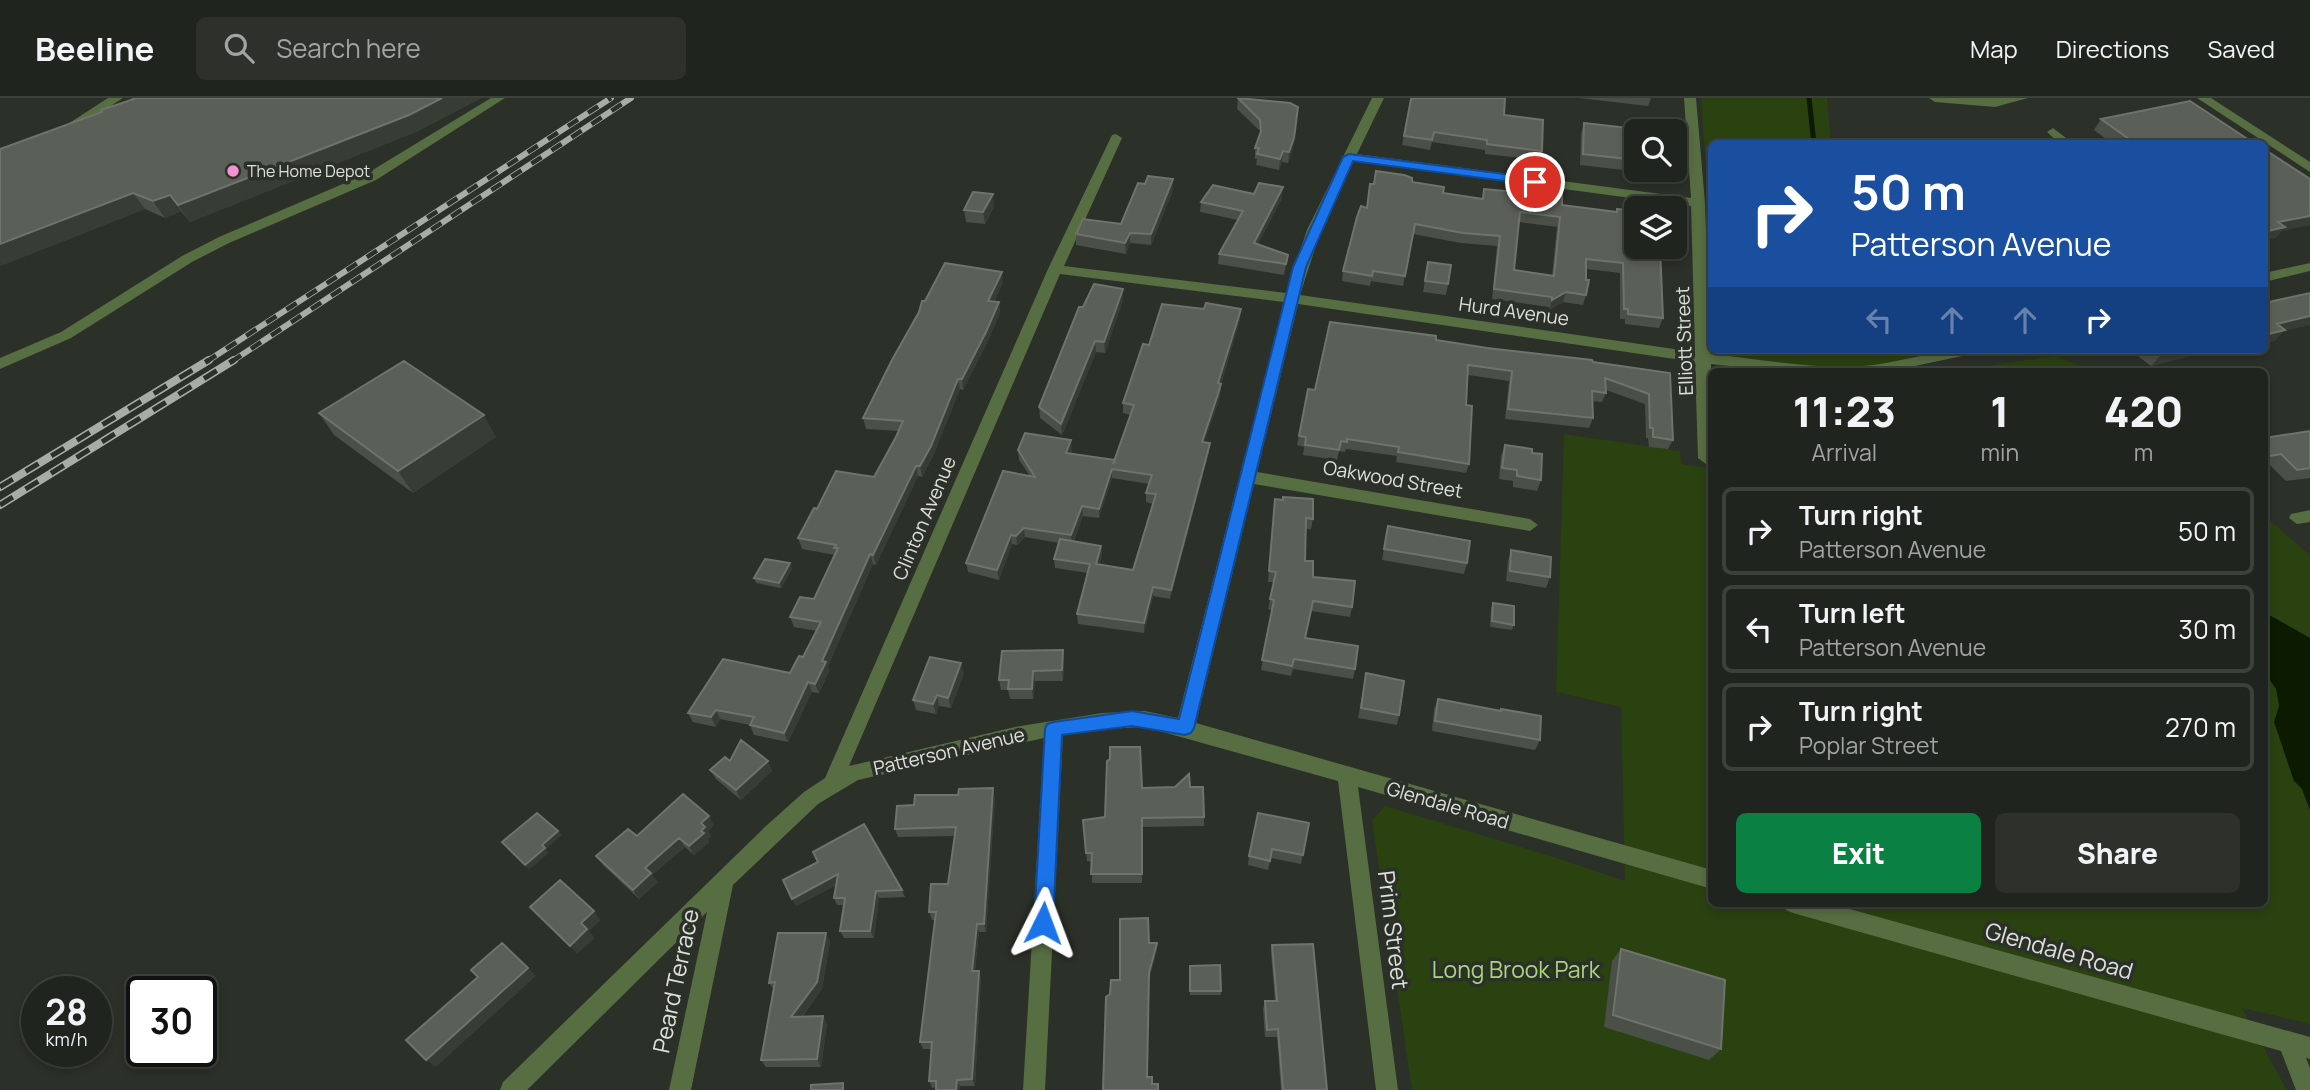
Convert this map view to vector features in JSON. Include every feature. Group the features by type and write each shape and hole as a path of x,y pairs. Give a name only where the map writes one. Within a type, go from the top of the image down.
{"street":[{"path":"56,134 117,98"},
{"path":"0,364 95,319 187,259 224,240 371,177 499,98"},
{"path":"1185,728 1300,267 1314,230 1377,98"},
{"name":"Elliott Street","path":"1690,98 1698,203 1706,458"},
{"path":"1935,98 1995,103 2022,98"},
{"path":"2203,98 2267,140"},
{"path":"2053,132 2063,140"},
{"name":"Clinton Avenue","path":"832,784 1055,269 1116,138"},
{"path":"2268,141 2310,168"},
{"path":"1349,157 1698,203"},
{"path":"2268,277 2310,267"},
{"name":"Hurd Avenue","path":"1055,269 1291,298 1704,358 1797,368"},
{"name":"Hurd Avenue","path":"1886,368 1949,354"},
{"name":"Oakwood Street","path":"1249,477 1402,501 1530,525"},
{"name":"Patterson Avenue","path":"511,1090 774,831 811,798 832,784 854,774 903,760 1054,729 1132,719 1185,728"},
{"name":"Glendale Road","path":"1185,728 1708,879"},
{"path":"1034,1090 1054,729"},
{"name":"Prim Street","path":"1347,776 1387,1090"},
{"name":"Peard Terrace","path":"680,1090 723,883"},
{"name":"Glendale Road","path":"1807,907 2299,1046"},
{"path":"2299,1046 2307,1090"}],"green space":[{"path":"1701,98 1827,98 1831,140 1708,140 1708,201"},
{"path":"1716,354 1912,354 1911,361 1914,368 1716,368"},
{"path":"2055,356 2086,368 1973,368"},
{"name":"Long Brook Park","path":"1564,434 1680,451 1681,464 1708,468 1708,907 2268,907 2268,519 2310,555 2310,1024 2242,1008 2287,1090 1412,1090 1372,820 1385,806 1625,881 1621,707 1556,692"}],"shaded area":[{"path":"2268,614 2310,638 2310,810 2302,789 2294,781 2274,722 2279,706 2276,689 2268,677"}],"building":[{"path":"133,98 442,98 409,115 178,205 170,195 153,201 133,193 0,244 0,149"},
{"path":"1238,98 1290,103 1298,107 1294,138 1289,152 1283,151 1280,159 1257,154 1259,148 1255,148 1261,131 1260,120"},
{"path":"1505,98 1504,115 1543,120 1542,151 1487,144 1487,140 1434,132 1432,140 1404,136 1411,99"},
{"path":"2190,101 2249,140 2130,140 2101,119"},
{"path":"1584,123 1624,128 1624,159 1583,154"},
{"path":"2268,152 2310,179 2310,216 2278,222 2285,227 2268,231"},
{"path":"1376,171 1404,175 1412,178 1412,182 1444,187 1443,193 1483,199 1484,189 1562,196 1562,205 1617,212 1617,209 1624,210 1624,259 1661,259 1663,318 1628,314 1628,309 1624,309 1623,263 1586,259 1586,280 1589,280 1586,295 1566,292 1552,300 1552,297 1494,289 1500,236 1463,233 1415,224 1405,276 1373,271 1372,276 1343,271 1361,206 1367,208 1370,184 1374,184","holes":["1520,212 1560,217 1554,276 1514,270"]},
{"path":"1148,176 1173,179 1151,234 1130,233 1125,243 1076,234 1083,219 1121,224 1138,183 1145,184"},
{"path":"1259,183 1283,187 1254,243 1288,255 1286,264 1219,254 1243,211 1201,202 1213,185 1254,194"},
{"path":"973,192 993,194 983,212 964,210"},
{"path":"1428,262 1451,265 1448,284 1425,281"},
{"path":"945,263 1002,272 988,301 999,302 962,379 958,379 931,446 920,466 916,466 873,555 870,554 822,661 826,662 815,684 808,682 784,733 750,725 754,717 716,710 711,717 688,713 723,659 790,673 799,656 803,657 821,622 790,617 800,597 814,599 838,548 834,548 836,545 798,538 814,508 817,509 836,471 874,477 896,437 903,421 863,418 919,312 922,301 925,301"},
{"path":"1094,284 1123,289 1104,342 1095,341 1061,424 1039,407 1079,307 1083,307"},
{"path":"2310,293 2310,316 2277,324 2285,330 2268,334 2268,302"},
{"path":"1206,303 1241,309 1202,442 1210,443 1171,590 1153,587 1144,623 1077,614 1090,564 1054,559 1060,539 1101,546 1096,564 1133,570 1156,494 1146,493 1152,475 1112,469 1099,509 1082,506 1071,535 1024,528 1016,536 1011,535 997,570 966,563 1003,471 1035,477 1018,450 1025,433 1071,440 1066,453 1114,460 1134,405 1123,403 1143,344 1149,345 1162,304 1204,309"},
{"path":"1330,322 1436,336 1436,340 1487,348 1592,360 1670,373 1673,440 1653,437 1653,428 1650,428 1649,394 1605,378 1606,393 1592,391 1593,418 1508,409 1512,371 1468,365 1466,405 1472,406 1469,464 1398,452 1399,447 1347,439 1347,442 1341,441 1339,450 1305,445 1306,437 1299,436 1308,389 1315,390"},
{"path":"404,361 484,415 398,471 319,413"},
{"path":"2310,431 2310,468 2297,470 2281,454 2268,456 2268,437"},
{"path":"1505,445 1532,449 1532,453 1542,454 1541,480 1517,476 1517,470 1502,468"},
{"path":"1283,497 1313,499 1313,519 1306,518 1305,561 1313,561 1313,577 1355,581 1352,607 1313,601 1305,638 1358,646 1355,669 1294,659 1292,666 1262,660 1274,600 1270,599 1276,572 1269,571 1275,499 1283,500"},
{"path":"1388,526 1470,541 1467,563 1384,549"},
{"path":"1511,550 1551,557 1550,577 1510,571"},
{"path":"765,559 790,563 779,583 754,578"},
{"path":"1493,603 1514,606 1514,625 1492,621"},
{"path":"1063,650 1062,670 1033,671 1032,689 1008,689 1009,680 999,680 1002,651"},
{"path":"930,657 961,663 948,698 937,695 933,704 913,700"},
{"path":"1366,673 1404,681 1399,715 1361,708"},
{"path":"1438,699 1541,716 1540,740 1435,721"},
{"path":"741,740 768,761 736,790 710,770 725,757 730,761"},
{"path":"1110,747 1140,747 1142,788 1175,787 1189,774 1190,787 1203,787 1204,817 1142,818 1142,874 1091,874 1092,853 1086,853 1083,820 1105,817"},
{"path":"993,788 984,924 977,924 972,971 979,971 972,1079 957,1080 956,1090 936,1090 936,1081 929,1081 932,1042 920,1042 936,912 929,912 931,884 948,884 956,827 895,829 897,806 914,805 915,795 958,795 959,789"},
{"path":"683,794 709,816 701,823 705,827 701,831 704,833 689,846 679,838 645,868 651,873 633,890 596,856 628,829 637,836"},
{"path":"537,813 558,831 542,845 545,848 525,865 502,842"},
{"path":"1258,813 1309,823 1303,855 1272,849 1270,861 1249,856"},
{"path":"864,824 902,890 876,891 870,931 840,931 845,898 834,898 838,874 792,899 783,880 818,862 813,852"},
{"path":"560,880 594,911 581,923 587,929 570,946 530,907"},
{"path":"1148,918 1149,943 1157,943 1149,973 1147,1077 1152,1077 1152,1084 1158,1084 1158,1090 1103,1090 1106,997 1110,994 1111,980 1120,980 1120,919"},
{"path":"778,933 826,933 817,982 791,1017 823,1016 817,1059 761,1060 775,982 769,983"},
{"path":"502,943 528,968 426,1060 406,1040 478,977 471,970"},
{"path":"1313,944 1327,1090 1283,1090 1278,1029 1267,1030 1265,1001 1277,1001 1272,945"},
{"path":"1621,949 1725,980 1721,1049 1613,1015"},
{"path":"1220,965 1221,991 1190,991 1190,966"},
{"path":"843,1083 843,1090 811,1090 811,1085"}],"waterway":[{"path":"1809,98 1814,140"}],"railway":[{"path":"206,362 611,98"},
{"path":"231,362 631,98"},
{"path":"0,487 209,360"},
{"path":"0,505 234,360"}],"place":[{"name":"The Home Depot","path":"233,171"}],"route":[{"path":"1043,923 1054,729 1132,719 1145,719 1185,728 1300,267 1314,230 1349,157 1535,182"}]}
